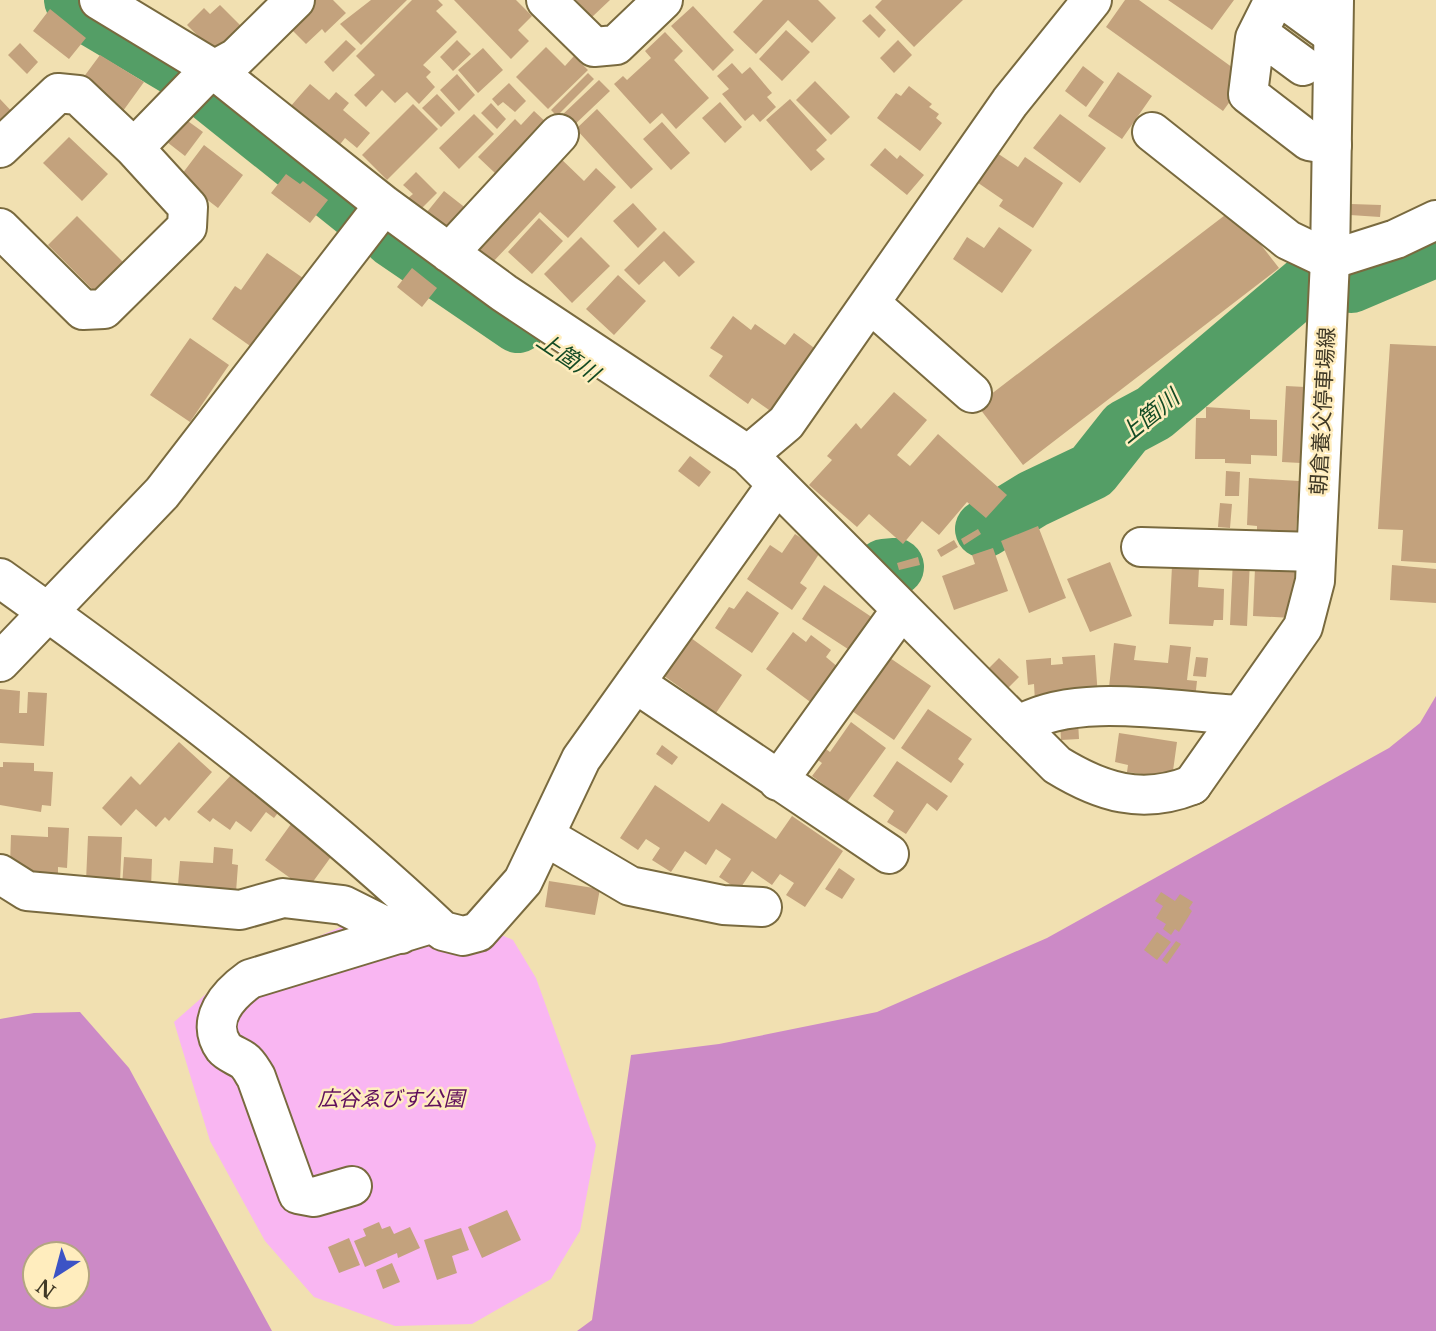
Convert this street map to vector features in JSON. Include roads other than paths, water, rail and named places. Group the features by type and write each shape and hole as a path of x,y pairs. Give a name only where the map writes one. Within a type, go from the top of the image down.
{"street":[{"path":"99,0 504,293 748,455 1018,726 1038,714 1102,705 1241,715"},
{"path":"134,148 204,77 236,58 295,0"},
{"path":"546,0 594,47 616,45 663,0"},
{"path":"748,455 786,423 1010,102 1092,0"},
{"path":"1285,0 1334,18"},
{"path":"1266,16 1303,66"},
{"path":"1266,16 1248,94 1309,141 1332,145"},
{"name":"朝倉養父停車場線","path":"1018,726 1057,765 1089,785 1122,792 1167,795 1192,785 1303,627 1315,581 1330,260 1334,18"},
{"path":"0,148 58,93 78,95 134,148 188,207 187,227 104,309 83,310 0,228"},
{"path":"1152,132 1288,240 1330,260 1396,239 1436,220"},
{"path":"449,253 559,134"},
{"path":"0,662 162,493 384,205"},
{"path":"870,303 972,393"},
{"path":"0,874 27,891 240,910 283,898 343,905 417,929 463,936 478,932 523,881 581,759 777,484"},
{"path":"1141,547 1316,552"},
{"path":"0,578 320,822 417,929"},
{"path":"778,781 901,610"},
{"path":"635,683 889,854"},
{"path":"545,836 630,886 723,905 762,907"},
{"path":"352,1186 314,1197 298,1194 256,1077 246,1062 225,1049 218,1033 219,1011 231,992 250,979 417,929"}],"waterway":[{"name":"上箇川","path":"73,0 95,19 181,70 356,210"},
{"name":"上箇川","path":"392,238 518,324"},
{"name":"上箇川","path":"1351,284 1436,248"},
{"name":"上箇川","path":"984,529 1033,499 1092,471 1126,428 1154,413 1305,285"},
{"name":"上箇川","path":"884,568 895,567"}],"park label":[{"name":"広谷ゑびす公園","path":"391,1099"}]}
